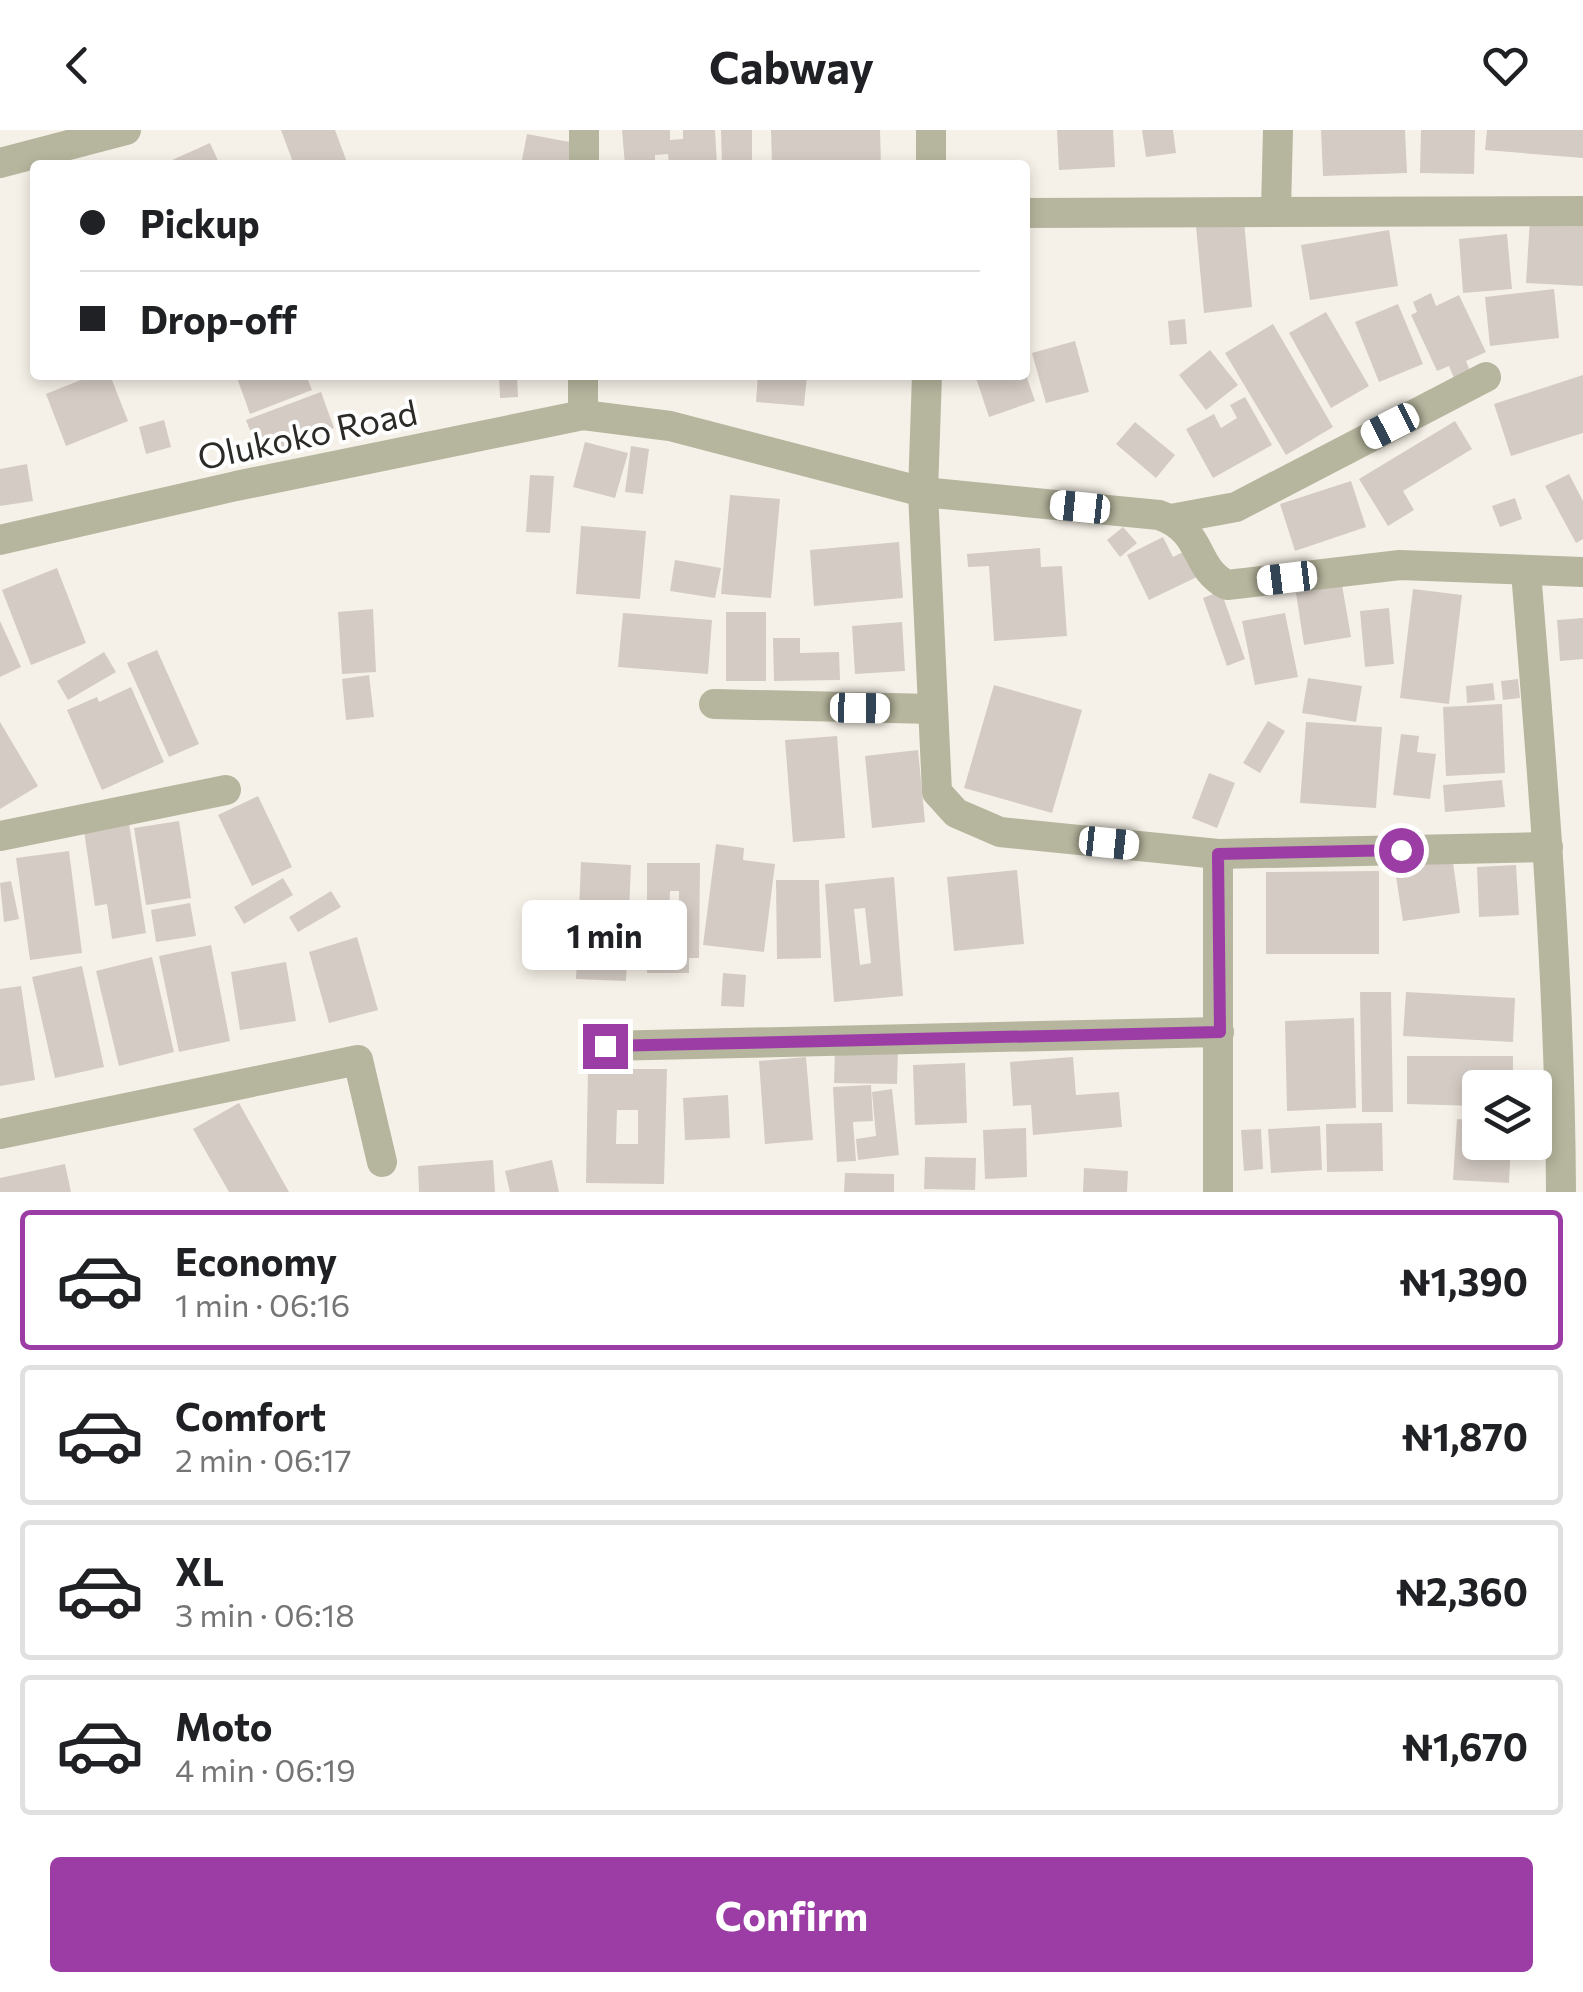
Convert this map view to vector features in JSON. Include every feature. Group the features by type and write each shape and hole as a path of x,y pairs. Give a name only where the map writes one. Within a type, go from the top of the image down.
{"street":[{"path":"0,163 126,130"},
{"path":"584,130 584,160"},
{"path":"931,130 931,160"},
{"path":"1276,210 1278,130"},
{"path":"1030,214 1583,210"},
{"name":"Olukoko Road","path":"0,540 236,486 583,415 670,426 923,492 1171,519 1236,507 1486,377"},
{"path":"583,415 584,380"},
{"path":"927,380 923,492 937,792 956,813 1000,832 1218,854 1548,847"},
{"path":"1171,519 1190,534 1212,578 1226,586 1400,565 1583,572"},
{"path":"1526,572 1572,1104 1560,1192"},
{"path":"714,704 933,709"},
{"path":"0,836 226,790"},
{"path":"1218,854 1218,1192"},
{"path":"605,1046 1220,1032"},
{"path":"0,1134 358,1060 382,1162"}],"building":[{"path":"281,130 335,130 346,160 292,160"},
{"path":"622,130 670,130 670,140 683,139 683,130 715,130 717,160 669,160 668,154 655,155 655,160 625,160"},
{"path":"721,130 752,130 752,160 722,160"},
{"path":"771,130 880,130 881,160 772,160"},
{"path":"1057,130 1113,130 1115,167 1059,170"},
{"path":"1142,130 1173,130 1176,153 1146,157"},
{"path":"1321,130 1405,130 1407,173 1323,176"},
{"path":"1421,130 1475,130 1474,174 1420,173"},
{"path":"1487,130 1583,130 1583,158 1485,150"},
{"path":"527,134 575,143 572,160 522,160"},
{"path":"210,143 218,160 172,160"},
{"path":"1530,219 1583,222 1583,286 1526,283"},
{"path":"1244,221 1252,307 1204,313 1196,226"},
{"path":"1389,230 1398,286 1310,300 1301,245"},
{"path":"1507,234 1512,289 1463,293 1459,239"},
{"path":"1554,289 1559,338 1490,346 1485,297"},
{"path":"1431,293 1436,306 1459,295 1486,352 1466,361 1470,371 1454,378 1449,366 1437,371 1411,315 1417,312 1413,302"},
{"path":"1398,304 1423,364 1379,382 1355,322"},
{"path":"1326,312 1369,386 1331,408 1289,333"},
{"path":"1185,319 1187,344 1170,345 1168,321"},
{"path":"1273,324 1333,427 1286,455 1225,353"},
{"path":"1075,341 1089,392 1046,403 1032,353"},
{"path":"1210,350 1238,385 1206,410 1179,375"},
{"path":"1583,375 1583,433 1511,456 1494,404"},
{"path":"81,380 112,380 128,421 66,446 46,394"},
{"path":"238,380 308,380 312,390 250,414"},
{"path":"499,380 517,380 518,397 500,398"},
{"path":"758,380 807,380 804,406 756,402"},
{"path":"977,380 1028,380 1035,401 989,417"},
{"path":"321,392 334,428 260,456 246,420"},
{"path":"1245,397 1272,445 1213,478 1186,429 1214,414 1221,428 1237,418 1230,405"},
{"path":"164,420 171,447 146,454 139,427"},
{"path":"1455,421 1472,449 1403,491 1414,510 1388,526 1359,479"},
{"path":"1135,422 1175,455 1156,478 1116,444"},
{"path":"585,442 628,453 615,498 573,487"},
{"path":"631,446 649,449 643,494 625,492"},
{"path":"27,464 33,501 0,506 0,469"},
{"path":"1569,474 1583,501 1583,539 1576,543 1545,486"},
{"path":"530,475 554,476 550,533 526,532"},
{"path":"1351,481 1366,527 1295,551 1280,504"},
{"path":"730,495 780,499 771,598 721,594"},
{"path":"1515,498 1522,519 1500,527 1492,506"},
{"path":"581,526 646,531 640,599 576,594"},
{"path":"1123,527 1137,543 1120,557 1107,540"},
{"path":"1163,537 1173,557 1185,551 1197,577 1149,600 1127,555"},
{"path":"899,542 903,598 814,606 810,550"},
{"path":"1040,548 1041,567 1062,566 1067,636 994,641 989,566 968,567 967,554"},
{"path":"675,560 721,568 715,598 670,591"},
{"path":"57,568 86,643 31,665 2,590"},
{"path":"1342,585 1351,637 1304,645 1296,593"},
{"path":"1413,589 1462,595 1449,704 1400,698"},
{"path":"1221,591 1245,659 1227,666 1203,598"},
{"path":"1389,608 1394,664 1365,667 1360,611"},
{"path":"373,609 376,672 342,674 338,612"},
{"path":"726,612 766,612 766,681 726,681"},
{"path":"623,613 712,620 708,674 618,667"},
{"path":"1285,613 1298,677 1255,685 1242,621"},
{"path":"1583,618 1583,659 1560,661 1557,620"},
{"path":"0,621 21,667 0,677"},
{"path":"902,622 905,671 855,674 852,626"},
{"path":"773,638 800,638 800,653 839,652 840,680 774,681"},
{"path":"157,650 199,744 169,757 127,663"},
{"path":"104,652 116,672 68,700 57,681"},
{"path":"369,675 374,717 346,720 342,679"},
{"path":"1308,678 1362,686 1356,722 1302,713"},
{"path":"1518,679 1520,698 1503,700 1501,681"},
{"path":"1493,683 1495,700 1467,703 1466,686"},
{"path":"994,685 1082,710 1052,813 964,788"},
{"path":"131,687 164,762 102,790 67,710 97,697 99,702"},
{"path":"1502,704 1505,773 1446,776 1443,707"},
{"path":"1268,721 1285,731 1260,773 1243,763"},
{"path":"0,722 38,786 0,809"},
{"path":"1306,722 1382,727 1376,808 1300,803"},
{"path":"1401,734 1419,736 1417,752 1436,754 1430,799 1393,795"},
{"path":"837,736 845,838 793,842 785,740"},
{"path":"918,750 925,822 872,828 865,756"},
{"path":"1209,773 1235,783 1217,828 1192,818"},
{"path":"1502,780 1505,807 1445,812 1443,785"},
{"path":"258,796 292,867 252,886 218,815"},
{"path":"179,821 191,898 146,905 134,828"},
{"path":"129,823 146,933 112,939 107,904 95,906 84,831"},
{"path":"716,844 744,848 743,860 775,864 764,952 703,945"},
{"path":"69,851 82,953 30,960 16,858"},
{"path":"1452,855 1460,913 1403,921 1394,864"},
{"path":"581,862 631,865 626,981 576,979 578,935 593,936 594,911 579,910"},
{"path":"647,863 700,863 699,958 689,958 689,973 647,973","holes":["670,891 679,891 678,945 668,945"]},
{"path":"1516,865 1519,915 1479,917 1477,867"},
{"path":"1017,870 1024,944 954,951 947,877"},
{"path":"1379,871 1379,954 1266,954 1266,872"},
{"path":"894,877 903,996 834,1002 825,884","holes":["865,908 871,963 860,965 854,909"]},
{"path":"283,878 293,895 244,924 234,907"},
{"path":"776,880 819,880 821,958 777,959"},
{"path":"11,881 19,919 4,922 0,883"},
{"path":"331,891 341,907 298,932 289,917"},
{"path":"190,903 196,936 156,942 151,910"},
{"path":"357,937 378,1010 329,1023 309,952"},
{"path":"211,945 230,1041 179,1052 159,956"},
{"path":"152,957 174,1052 119,1066 96,971"},
{"path":"286,962 296,1021 240,1030 231,972"},
{"path":"82,966 104,1067 55,1078 32,977"},
{"path":"723,973 746,975 744,1007 721,1006"},
{"path":"21,986 35,1080 0,1086 0,989"},
{"path":"1360,992 1391,992 1393,1112 1362,1112"},
{"path":"1406,992 1515,998 1513,1042 1403,1036"},
{"path":"1354,1018 1356,1108 1287,1111 1285,1021"},
{"path":"835,1050 898,1051 897,1084 834,1083"},
{"path":"1407,1056 1513,1056 1513,1070 1462,1070 1462,1106 1407,1104"},
{"path":"806,1057 813,1140 765,1144 759,1061"},
{"path":"1073,1057 1076,1095 1119,1092 1122,1127 1033,1135 1031,1105 1013,1106 1010,1062"},
{"path":"965,1063 967,1123 915,1125 913,1065"},
{"path":"588,1069 667,1069 664,1184 586,1183","holes":["617,1110 638,1110 638,1144 616,1144"]},
{"path":"871,1085 873,1121 853,1122 856,1161 837,1162 833,1087"},
{"path":"892,1089 899,1155 858,1160 856,1139 876,1136 872,1092"},
{"path":"728,1095 730,1138 685,1140 683,1098"},
{"path":"239,1103 289,1192 229,1192 193,1129"},
{"path":"1457,1119 1462,1119 1462,1160 1510,1160 1509,1183 1453,1180"},
{"path":"1382,1123 1383,1171 1327,1172 1326,1124"},
{"path":"1320,1126 1322,1170 1271,1173 1268,1129"},
{"path":"1026,1128 1027,1177 985,1179 983,1130"},
{"path":"1261,1129 1263,1169 1244,1171 1241,1130"},
{"path":"925,1157 976,1158 975,1190 924,1189"},
{"path":"493,1160 495,1192 419,1192 418,1166"},
{"path":"552,1160 559,1192 510,1192 505,1171"},
{"path":"65,1164 71,1192 0,1192 0,1178"},
{"path":"1084,1168 1128,1171 1127,1192 1083,1192"},
{"path":"845,1173 894,1174 894,1192 844,1192"}],"route":[{"path":"605,1046 1220,1032 1218,854 1401,850"}]}
